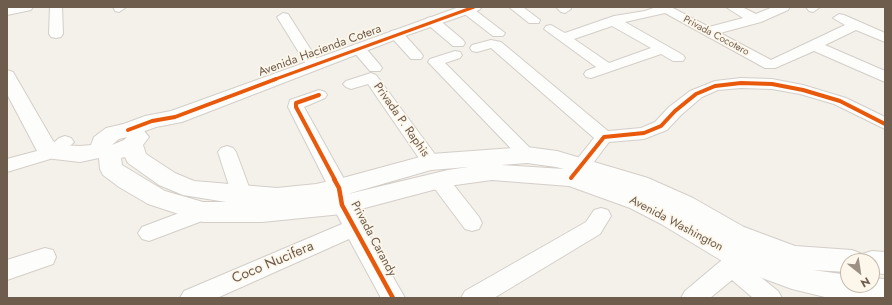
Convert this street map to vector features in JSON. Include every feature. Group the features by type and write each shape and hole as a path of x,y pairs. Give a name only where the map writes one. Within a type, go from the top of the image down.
{"main road":[{"name":"Avenida Hacienda Cotera","path":"55,147 80,154 106,146 117,152 132,139 159,129 175,117 313,64 470,8"},
{"path":"7,76 55,147"},
{"name":"Avenida Washington","path":"132,139 136,158 167,180 191,189 242,195 277,197 316,194 340,196"},
{"name":"Avenida Washington","path":"106,146 111,169 127,181 157,198 203,212 262,212 340,196 435,171 527,155 557,159 576,171 670,217 736,263 831,286 885,292"},
{"name":"Avenida Washington","path":"435,171 576,171 640,184 684,205 736,234 794,257 840,260"}],"street":[{"path":"7,11 27,7"},
{"path":"56,7 56,34"},
{"path":"515,7 534,20"},
{"path":"732,7 756,19"},
{"path":"708,32 735,23 756,19 784,7"},
{"path":"470,8 496,39 604,137"},
{"path":"563,38 614,21 646,15 664,8"},
{"name":"Privada Cocotero","path":"664,8 770,65"},
{"path":"283,17 313,64"},
{"path":"839,18 885,38"},
{"path":"432,21 456,49 435,62 527,155"},
{"path":"614,21 678,58"},
{"path":"772,84 770,65 797,54 856,25"},
{"path":"551,29 607,68"},
{"path":"396,34 416,56"},
{"path":"477,48 496,39"},
{"path":"813,45 883,75"},
{"name":"Privada P. Raphis","path":"358,48 435,171 472,223"},
{"path":"591,74 662,49"},
{"path":"351,84 373,73"},
{"path":"576,171 604,137 644,133 661,126 675,111 696,94 715,86 741,83 772,84 804,90 840,101 885,124"},
{"name":"Privada Carandy","path":"319,95 296,103 296,107 340,196 354,228 393,298"},
{"path":"7,166 55,147"},
{"path":"227,152 242,195"},
{"path":"148,233 203,212"},
{"path":"473,298 593,228 601,216"},
{"name":"Coco Nucifera","path":"192,298 354,228"},
{"path":"7,270 45,257"},
{"path":"693,298 736,263 770,298"}],"cycle path":[{"path":"128,130 152,121 175,117 396,34 474,7"},
{"path":"571,178 604,137 644,133 661,126 675,111 696,94 715,86 741,83 772,84 803,90 840,101 885,124"},
{"path":"319,95 296,103 296,107 339,188 342,205 393,298"}]}
